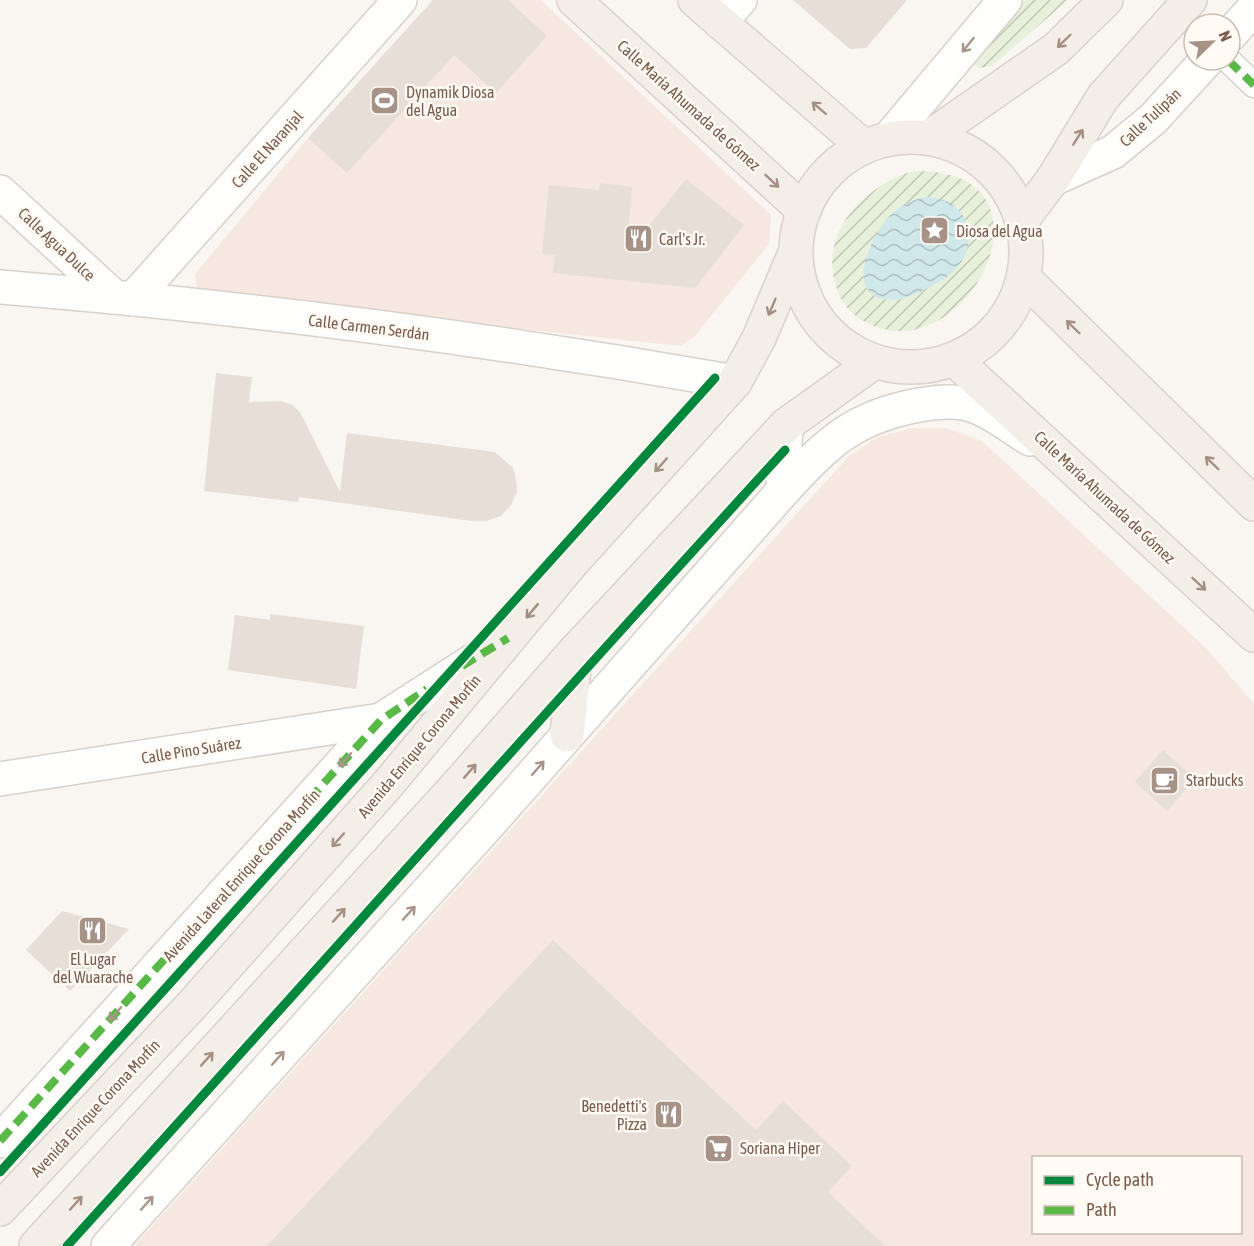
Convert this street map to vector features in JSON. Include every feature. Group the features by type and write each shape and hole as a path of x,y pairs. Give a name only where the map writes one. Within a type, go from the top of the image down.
{"main road":[{"name":"Calle María Ahumada de Gómez","path":"574,0 803,210"},
{"path":"695,0 730,11 876,142"},
{"path":"928,138 1056,49 1106,0"},
{"path":"1022,220 1053,178 1104,97 1190,0"},
{"name":"Avenida Enrique Corona Morfín","path":"0,1209 192,1005 470,689 508,638 570,565 735,382 759,338 795,253 803,210 817,184 838,162 876,142 928,138 960,147 987,165 1008,190 1022,220 1027,249 1024,278 1010,312 987,341 956,360 929,367 901,368 874,362 843,345 818,320 801,288 795,253"},
{"path":"1024,278 1254,504"},
{"name":"Calle María Ahumada de Gómez","path":"956,360 1254,635"},
{"path":"36,1246 444,800 576,650 786,424 874,362"},
{"path":"567,735 576,650"}],"street":[{"name":"Calle El Naranjal","path":"123,297 400,0"},
{"name":"Avenida Enrique Corona Morfín","path":"876,142 1005,0"},
{"path":"1242,22 1254,8"},
{"name":"Calle Tulipán","path":"1053,178 1113,152 1153,119 1196,72"},
{"path":"1240,72 1254,85"},
{"name":"Calle Agua Dulce","path":"0,192 123,297"},
{"name":"Calle Carmen Serdán","path":"0,287 123,297 534,347 735,382"},
{"path":"108,1246 783,491 832,441 858,424 885,411 935,402 973,405 1072,466"},
{"path":"783,491 786,424"},
{"name":"Avenida Lateral Enrique Corona Morfín","path":"0,1141 381,720 508,638"},
{"name":"Calle Pino Suárez","path":"0,779 381,720"}],"shaded area":[{"path":"433,0 541,0 771,215 769,244 694,337 680,346 198,294 195,274 308,138"},
{"path":"912,428 946,428 982,441 1206,648 1254,704 1254,1246 134,1246 848,457 878,437"}],"green space":[{"path":"1025,0 1068,0 992,66 979,68 969,59"},
{"path":"914,171 962,179 988,203 994,235 984,270 962,302 931,324 895,331 856,316 848,309 838,292 832,263 834,245 841,227 851,212 864,198 896,177","holes":["883,224 937,283 909,297 868,249"]}],"water":[{"path":"925,197 948,202 963,216 969,236 968,247 963,259 946,277 912,296 890,300 875,296 866,287 864,275 871,245 887,219 896,210"}],"building":[{"path":"433,0 508,0 547,36 496,93 454,55 347,173 308,138"},
{"path":"793,0 907,0 866,48 850,49"},
{"name":"Carl's Jr.","path":"686,179 744,225 695,288 553,273 555,255 542,254 549,185 599,190 600,183 632,187 626,255"},
{"path":"216,373 252,377 249,402 281,401 292,405 300,412 340,492 347,433 495,452 513,468 517,491 511,505 501,516 486,521 472,521 299,497 298,502 204,491"},
{"path":"270,614 364,626 356,689 228,670 235,615 270,620"},
{"name":"Starbucks","path":"1163,750 1195,779 1167,811 1135,782"},
{"path":"62,911 129,929 70,991 26,950"},
{"path":"553,940 756,1130 783,1101 852,1166 828,1192 885,1246 267,1246"}],"marked path":[{"path":"1240,72 1254,85"},
{"path":"462,666 508,638"},
{"path":"0,1141 381,720 427,689"}],"cycle path":[{"path":"0,1172 715,378"},
{"path":"67,1246 785,450"}],"place":[{"name":"Dynamik Diosa del Agua","path":"385,101"},
{"name":"Diosa del Agua","path":"935,231"},
{"name":"Carl's Jr.","path":"638,239"},
{"name":"Starbucks","path":"1165,780"},
{"name":"El Lugar del Wuarache","path":"93,931"},
{"name":"Benedetti's Pizza","path":"668,1115"},
{"name":"Soriana Híper","path":"719,1148"}]}
